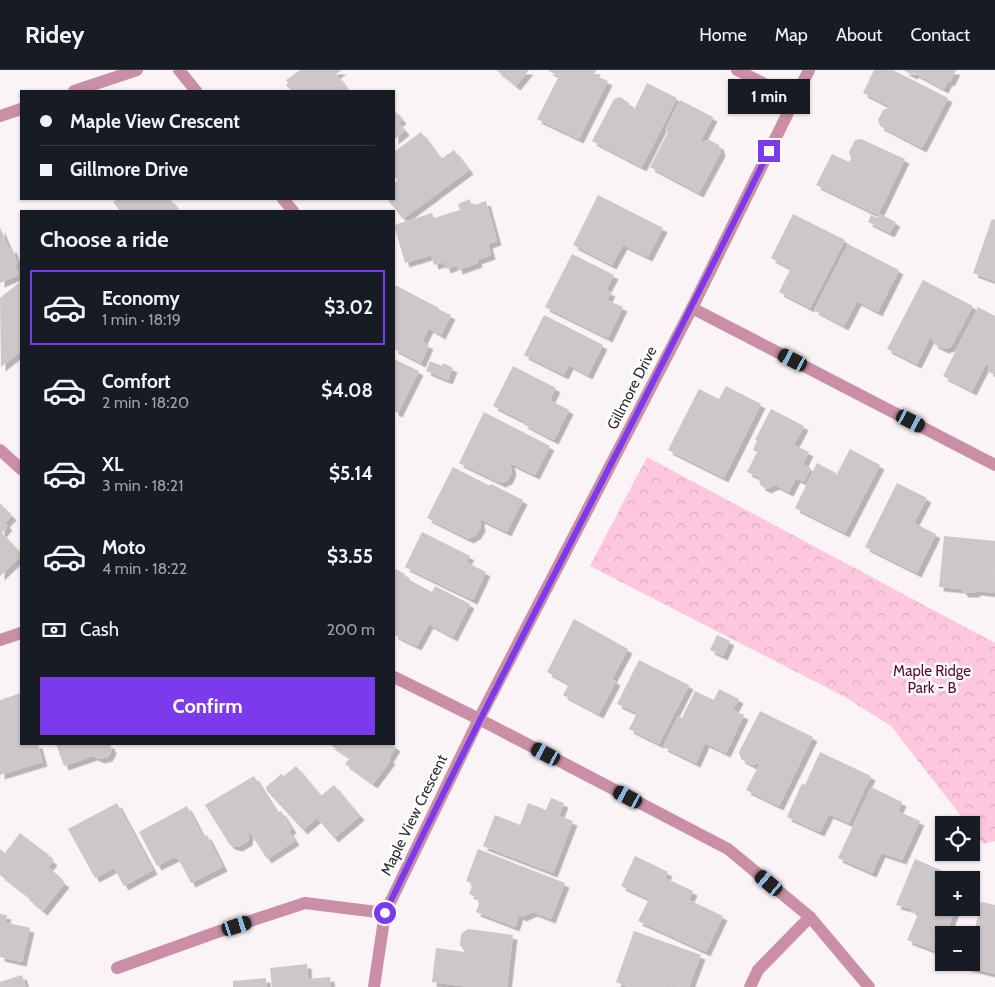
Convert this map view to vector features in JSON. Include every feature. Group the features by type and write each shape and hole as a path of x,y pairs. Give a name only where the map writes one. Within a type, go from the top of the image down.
{"street":[{"path":"77,90 137,70"},
{"path":"179,70 195,90"},
{"path":"737,70 794,99"},
{"name":"Gillmore Drive","path":"479,719 692,308 809,70"},
{"path":"0,116 20,109"},
{"path":"284,200 292,210"},
{"path":"692,308 995,465"},
{"path":"0,450 20,468"},
{"path":"0,640 20,633"},
{"path":"395,677 479,719 728,849 810,917 869,987"},
{"name":"Maple View Crescent","path":"374,987 385,913 479,719"},
{"path":"117,968 305,903 385,913"},
{"path":"750,987 758,970 810,917"}],"green space":[{"name":"Maple Ridge Park - B","path":"647,457 995,643 995,841 984,844 980,839 980,816 961,816 891,726 845,697 590,566"}],"building":[{"path":"300,70 342,70 336,74 348,90 290,90 286,85 288,83 286,80"},
{"path":"496,70 529,70 516,86"},
{"path":"547,70 596,70 594,75 608,81 579,139 537,119 559,76"},
{"path":"874,70 893,70 948,98 922,148 880,126 878,120 883,110 891,107 863,93"},
{"path":"903,70 956,70 944,89 914,73 913,75"},
{"path":"647,83 677,98 642,167 592,141 614,99 620,97 629,103 631,109 634,110"},
{"path":"680,100 713,117 700,142 709,140 719,145 721,152 699,193 650,167 668,132 665,130"},
{"path":"395,110 402,120 398,122 405,131 395,139"},
{"path":"421,132 441,159 454,150 469,170 403,219 388,200 395,200 395,182 398,180 395,177 395,151"},
{"path":"861,139 905,159 878,215 816,185 832,154 849,162 851,158 849,152 855,140"},
{"path":"598,195 663,228 648,257 623,245 612,265 573,245"},
{"path":"470,199 472,206 486,201 497,241 488,244 491,255 477,260 478,263 458,270 457,265 446,269 444,262 434,265 431,255 405,263 395,225 432,213 434,218 460,210 458,204"},
{"path":"116,200 171,200 178,210 119,210 113,202"},
{"path":"793,214 845,240 810,308 779,292 792,266 790,268 771,258"},
{"path":"880,214 896,222 890,233 868,222 871,215 877,218"},
{"path":"992,219 995,220 995,281 973,273"},
{"path":"0,227 9,249 12,248 18,264 15,265 19,275 0,283"},
{"path":"848,244 899,270 878,312 857,301 844,326 814,310"},
{"path":"572,254 614,275 606,290 611,292 607,300 623,307 608,338 545,307"},
{"path":"923,280 973,306 951,347 944,349 934,344 931,336 917,364 887,349"},
{"path":"20,282 20,352 1,367 0,298"},
{"path":"395,286 451,315 441,335 429,328 422,342 429,345 421,363 395,350"},
{"path":"978,307 995,316 995,375 989,372 988,365 986,364 972,391 943,376"},
{"path":"544,315 603,345 588,375 569,365 564,375 524,355"},
{"path":"395,359 419,371 398,413 395,412"},
{"path":"430,361 442,366 443,363 453,368 448,380 426,371"},
{"path":"513,366 556,388 550,400 569,410 554,440 523,424 525,422 493,406"},
{"path":"726,386 761,404 724,478 668,450 699,389 719,399"},
{"path":"771,409 804,426 794,445 809,452 803,464 811,468 804,482 796,478 789,492 775,485 767,489 761,486 758,477 747,472 757,452 753,450 757,440 755,440"},
{"path":"484,412 550,446 535,475 510,463 512,471 508,480 501,483 459,463"},
{"path":"850,449 880,465 845,533 795,508 817,463 836,473 836,476"},
{"path":"453,467 523,500 507,532 480,519 481,527 476,535 469,539 427,518"},
{"path":"897,483 927,498 914,523 936,534 917,573 865,547"},
{"path":"0,503 12,516 5,523 8,526 2,533 20,552 20,557 0,576"},
{"path":"422,532 470,556 466,562 486,572 473,600 405,567"},
{"path":"944,536 995,541 994,593 977,591 974,593 964,593 961,589 939,587"},
{"path":"396,569 405,574 404,577 432,592 435,586 470,604 453,637 429,624 417,646 395,635"},
{"path":"574,619 628,649 612,679 616,681 599,714 563,695 569,684 547,672"},
{"path":"717,635 730,641 723,656 710,650"},
{"path":"639,660 689,685 659,744 629,729 637,713 617,704"},
{"path":"719,689 739,699 733,710 744,715 726,753 705,743 696,763 663,747 678,716 682,718 695,691 714,700"},
{"path":"20,693 20,745 38,745 43,762 0,775 0,700"},
{"path":"760,711 813,737 779,806 746,790 760,763 752,765 741,759 739,752"},
{"path":"56,745 110,745 112,750 108,757 100,759 93,756 64,766"},
{"path":"330,745 393,745 396,747 389,758 391,760 373,784 345,764 350,758"},
{"path":"820,752 871,776 849,823 829,814 820,832 787,817 802,783 805,785"},
{"path":"296,766 321,796 334,785 360,816 334,838 317,818 303,830 267,791 266,787 281,774 284,776"},
{"path":"254,776 277,813 281,811 292,829 289,831 295,841 267,859 251,834 249,834 248,841 238,847 230,845 205,805"},
{"path":"871,787 902,802 898,811 920,821 902,860 881,853 872,873 838,858"},
{"path":"551,798 564,803 559,816 573,821 553,873 483,846 495,815 520,825 528,803 546,810"},
{"path":"117,803 153,870 124,886 114,868 95,878 68,829"},
{"path":"187,806 203,837 207,835 223,867 191,883 178,858 176,859 175,857 157,866 139,832"},
{"path":"20,833 49,855 48,857 53,861 48,867 65,883 43,911 29,900 30,898 0,875 0,849 5,853"},
{"path":"478,849 565,883 551,919 533,912 522,917 519,915 515,927 476,912 479,904 476,897 469,894 473,884 466,881"},
{"path":"635,856 668,872 665,878 693,891 689,900 723,916 706,952 638,921 649,899 621,886"},
{"path":"915,859 943,871 935,871 935,916 953,916 949,926 935,926 935,951 907,940 919,912 917,911 917,913 911,911 912,909 896,905"},
{"path":"981,902 995,905 995,974 980,970 980,926 976,926 978,916 980,916"},
{"path":"0,914 7,915 5,922 30,928 22,962 0,957"},
{"path":"468,929 513,935 507,987 469,987 432,982 436,948 465,952 460,945 461,934"},
{"path":"634,931 701,955 689,987 629,987 616,982"},
{"path":"307,964 308,979 330,977 331,987 272,987 270,968"},
{"path":"22,975 26,987 0,987 0,982"},
{"path":"266,978 267,987 233,987 233,981"}],"route":[{"path":"385,913 479,719 692,308 769,151"}]}
